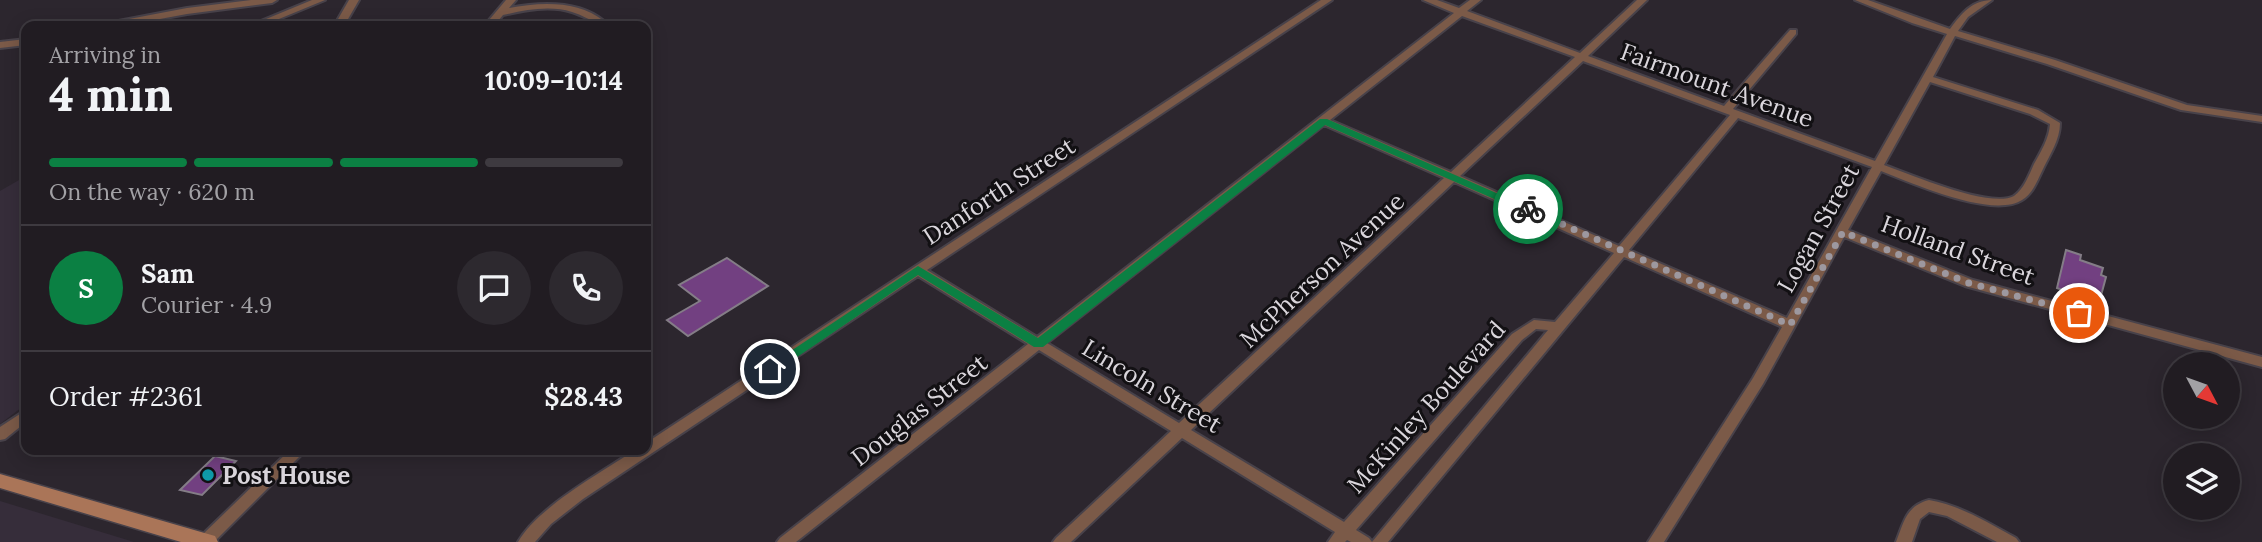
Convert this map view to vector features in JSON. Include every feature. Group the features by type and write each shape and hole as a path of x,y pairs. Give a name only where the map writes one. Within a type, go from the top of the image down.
{"street":[{"path":"190,0 202,9"},
{"path":"136,21 272,0"},
{"path":"267,21 320,0"},
{"path":"342,21 354,0"},
{"path":"493,21 511,0"},
{"name":"Fairmount Avenue","path":"1428,0 1963,196 1994,202 2012,201 2023,194 2052,140 2056,123"},
{"name":"Douglas Street","path":"785,542 1476,0"},
{"name":"McPherson Avenue","path":"1061,542 1642,0"},
{"path":"1860,0 1952,33 2075,70 2185,108 2262,119"},
{"name":"Logan Street","path":"1656,542 1790,325 1952,33 1965,15 1987,0"},
{"name":"Danforth Street","path":"651,447 1324,1"},
{"path":"500,13 553,4 580,10 599,20"},
{"name":"McKinley Boulevard","path":"1379,542 1623,250 1793,32"},
{"path":"0,46 21,43"},
{"path":"0,57 21,43"},
{"path":"1927,78 2034,112 2056,123"},
{"path":"1324,121 1790,325"},
{"name":"Holland Street","path":"1843,232 1969,283 2262,362"},
{"name":"Lincoln Street","path":"918,270 1181,430 1341,537 1364,542"},
{"name":"McKinley Boulevard","path":"1341,537 1517,337 1534,324 1560,327"},
{"path":"0,435 21,419"},
{"path":"0,481 207,542 294,455"},
{"name":"Danforth Street","path":"526,542 546,520 578,495 638,455"},
{"path":"1903,542 1916,512 1924,506 1938,506 2011,542"}],"shaded area":[{"path":"21,179 21,408 0,424 0,191"},
{"path":"0,501 134,542 0,542"}],"building":[{"path":"2066,250 2081,255 2080,260 2103,268 2101,275 2106,277 2099,303 2057,288"},
{"path":"727,258 768,286 688,336 667,320 700,301 679,285"},
{"name":"Post House","path":"215,456 236,461 202,495 180,490"}],"way so far":[{"path":"1528,209 1790,325 1843,232 1969,283 2079,313"}],"place":[{"name":"Post House","path":"208,475"}],"route":[{"path":"770,369 918,270 1038,344 1324,121 1528,209"}]}
